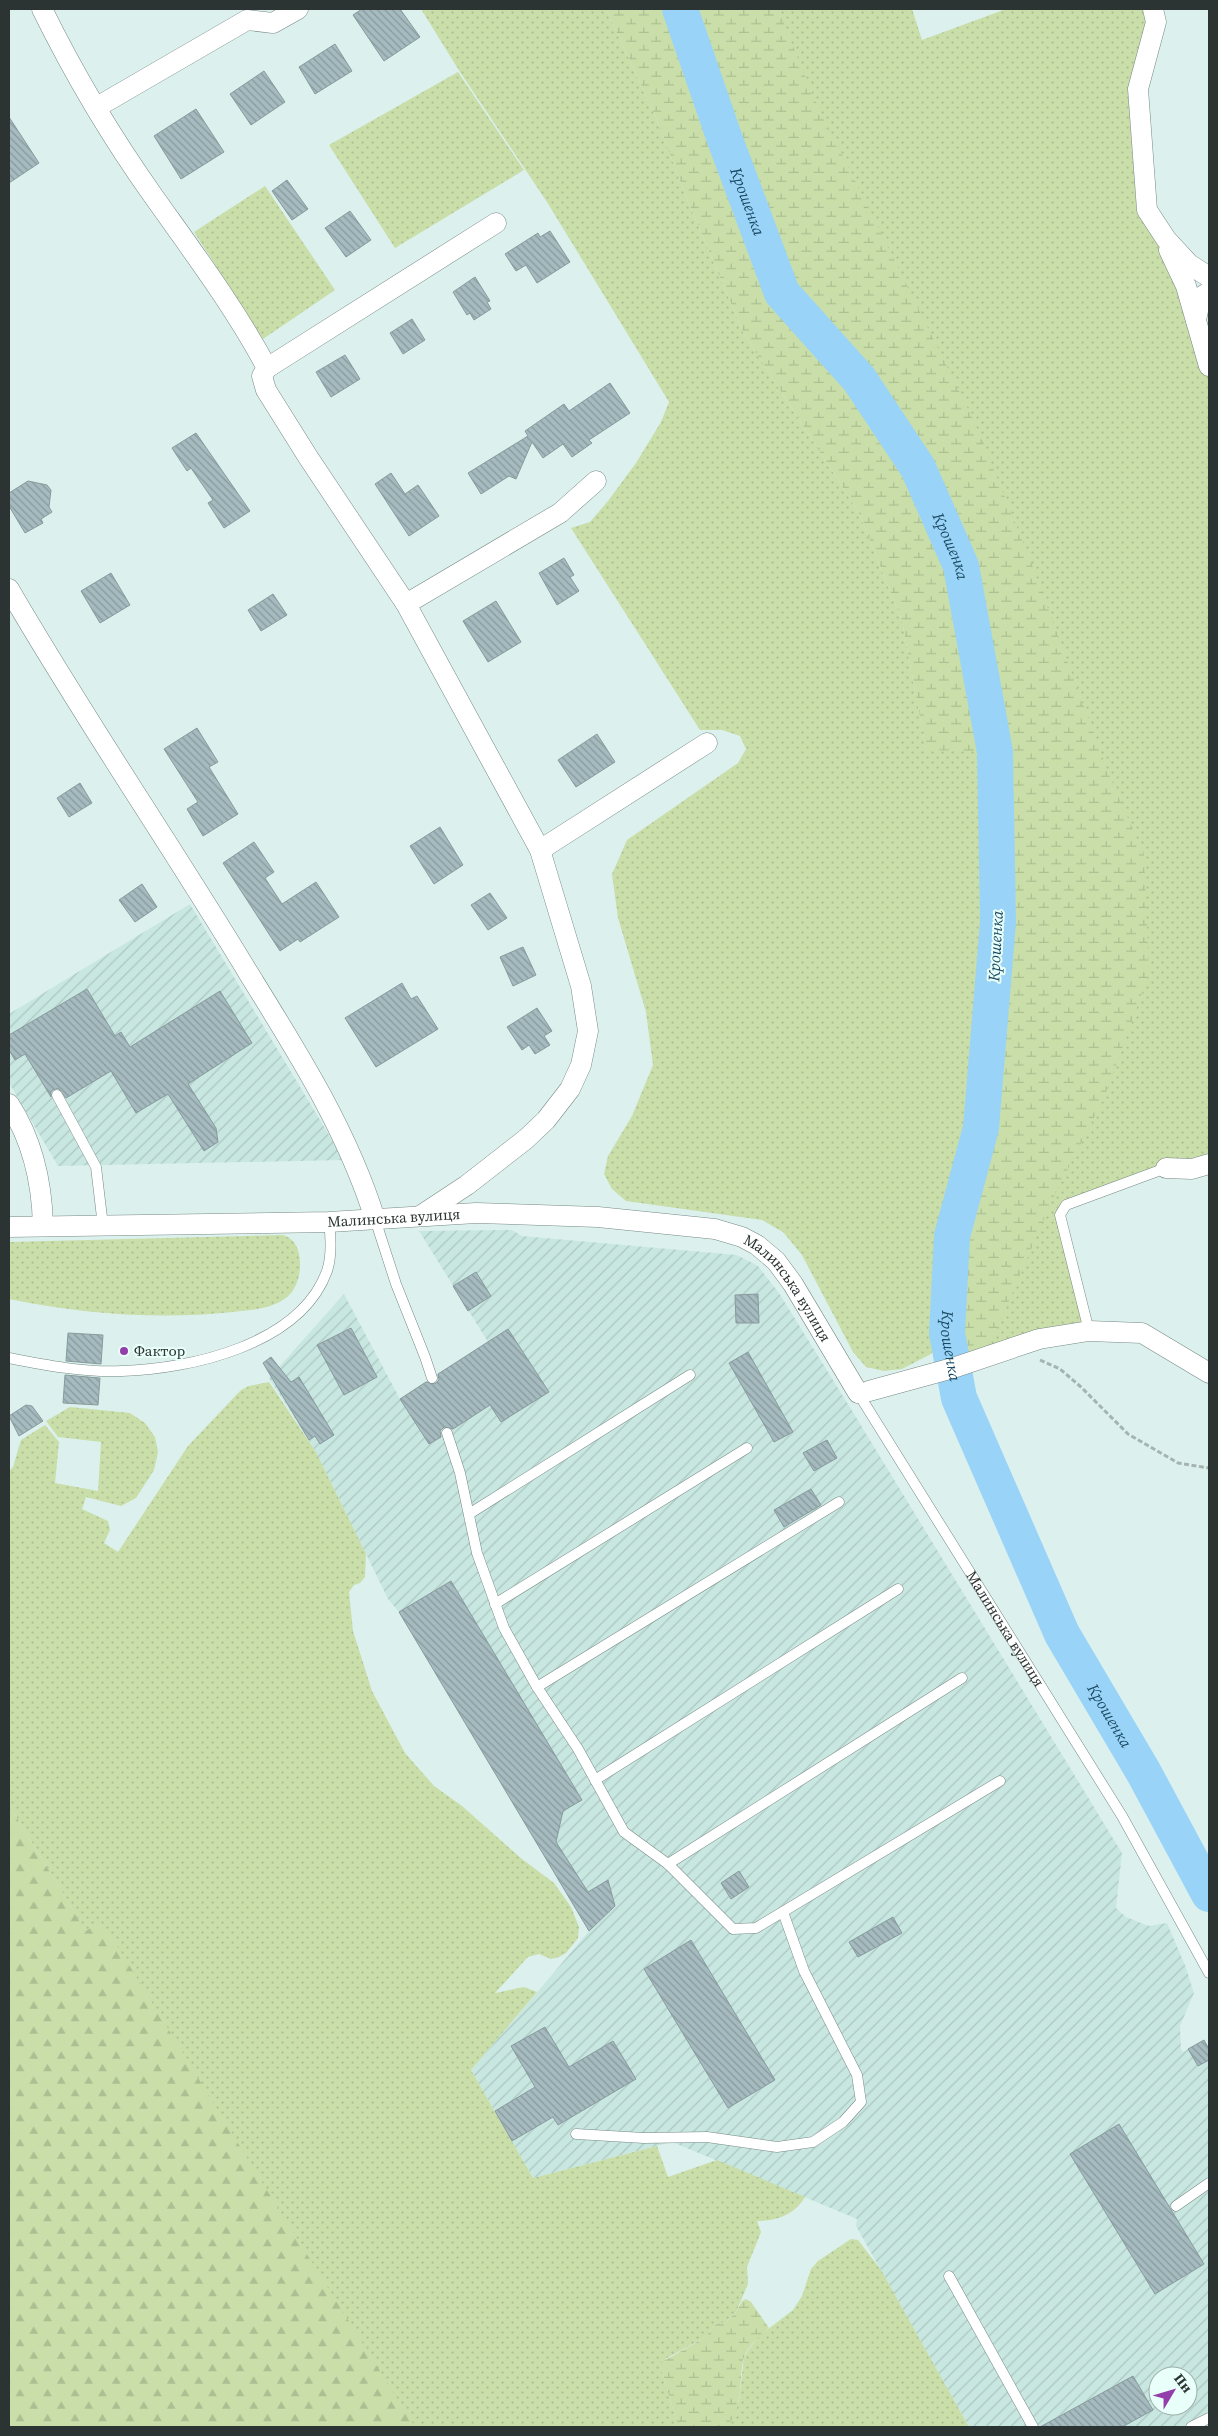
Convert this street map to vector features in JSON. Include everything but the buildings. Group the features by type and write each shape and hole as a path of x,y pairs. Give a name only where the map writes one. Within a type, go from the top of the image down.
{"street":[{"path":"42,9 64,54 117,142 239,320 267,368"},
{"path":"97,107 247,20 273,23 298,9"},
{"path":"1153,9 1156,22 1138,89 1147,210 1166,239 1189,264 1209,277"},
{"path":"420,1216 467,1185 526,1139 546,1120 570,1089 580,1065 588,1031 581,986 540,850 406,604 266,390 262,376 267,368 496,223"},
{"path":"1166,239 1174,264 1186,286 1209,366"},
{"path":"1195,321 1201,297 1209,292"},
{"path":"406,604 560,513 596,481"},
{"path":"9,589 44,649 183,864 319,1089 349,1149 375,1219"},
{"path":"540,850 707,743"},
{"path":"9,1104 31,1148 39,1177 43,1226"},
{"path":"1166,1168 1192,1169 1209,1164"},
{"name":"Малинська вулиця","path":"9,1228 329,1222 476,1213 598,1217 715,1229 742,1237 757,1245 776,1261 863,1392"},
{"path":"863,1392 953,1368 1039,1339 1089,1331 1142,1333 1209,1373"}],"lane":[{"path":"57,1095 96,1167 103,1226"},
{"path":"1089,1331 1060,1215 1066,1204 1166,1168"},
{"path":"375,1219 396,1284 426,1357 432,1378"},
{"path":"9,1358 44,1365 120,1372 173,1368 210,1359 241,1346 275,1330 296,1315 313,1298 327,1271 331,1247 329,1222"},
{"path":"469,1514 690,1375"},
{"name":"Малинська вулиця","path":"863,1392 1122,1816 1209,1973"},
{"path":"447,1433 460,1473 477,1553 495,1604 504,1628 537,1687 578,1749 624,1832 668,1864 733,1928 756,1928 1000,1781"},
{"path":"495,1604 747,1448"},
{"path":"537,1687 839,1502"},
{"path":"595,1780 898,1589"},
{"path":"668,1864 962,1678"},
{"path":"576,2134 644,2138 707,2137 777,2147 813,2142 844,2122 861,2102 857,2075 804,1971 782,1912"},
{"path":"1176,2206 1209,2183"},
{"path":"949,2276 1033,2427"},
{"path":"1191,2427 1209,2418"}],"path":[{"path":"1009,1349 1060,1370 1081,1387 1128,1434 1178,1462 1209,1468"}],"shaded area":[{"path":"190,904 344,1160 58,1166 9,1083 9,1014"},
{"path":"512,1230 522,1236 737,1255 758,1266 779,1293 1122,1853 1116,1908 1126,1917 1149,1926 1167,1923 1185,1965 1194,1993 1180,2026 1181,2049 1183,2052 1204,2040 1207,2045 1209,2044 1209,2427 969,2427 856,2226 857,2219 672,2142 533,2178 471,2070 589,1931 399,1612 388,1599 316,1452 269,1378 344,1294 400,1399 488,1342 419,1231"}],"green space":[{"path":"421,9 606,9 657,120 687,199 744,334 858,511 902,621 926,749 995,752 680,9 912,9 922,40 1006,9 1153,9 1138,89 1147,210 1209,366 1209,1164 1166,1168 1066,1205 1060,1215 1089,1331 953,1368 947,1334 931,1354 902,1369 884,1371 866,1367 853,1352 802,1255 783,1232 762,1220 626,1201 612,1189 604,1174 608,1156 632,1116 653,1065 646,1012 618,918 612,874 627,840 738,763 746,749 740,736 722,730 700,730 571,528 590,522 608,501 636,463 661,422 669,402 547,202 460,72"},
{"path":"606,9 778,9 813,96 974,421 1031,562 1108,772 1144,855 1149,974 1104,1098 1052,1200 985,1357 953,1368 947,1333 952,1236 981,1128 998,922 995,752 926,750 902,621 858,511 744,334 687,199 657,120"},
{"path":"458,72 524,170 395,248 329,145"},
{"path":"265,186 335,290 263,339 194,232"},
{"path":"283,1235 294,1242 297,1247 300,1259 299,1277 287,1297 275,1304 262,1308 205,1314 148,1315 92,1312 9,1299 9,1242"},
{"path":"269,1382 316,1452 366,1554 365,1577 360,1583 354,1585 349,1592 353,1631 372,1691 405,1753 434,1786 462,1806 522,1859 554,1883 571,1907 579,1927 578,1938 566,1953 551,1959 539,1954 528,1957 495,1993 524,1987 537,1992 471,2070 533,2178 657,2146 668,2177 717,2160 805,2197 796,2208 784,2216 771,2220 757,2221 761,2232 747,2267 748,2284 736,2312 726,2322 716,2324 704,2338 667,2358 661,2367 678,2427 388,2427 9,1805 9,1471 13,1467 21,1440 45,1425 59,1442 55,1483 98,1491 101,1442 58,1437 46,1421 70,1407 130,1413 145,1423 155,1437 158,1452 154,1470 136,1498 121,1506 86,1497 82,1509 108,1521 110,1530 104,1543 118,1552 188,1446 241,1390 249,1386"},
{"path":"9,1805 86,1931 92,1927 99,1926 108,1933 121,1952 415,2427 9,2427"},
{"path":"851,2239 858,2240 881,2270 969,2427 722,2427 726,2425 739,2401 744,2357 749,2349 759,2336 793,2310 802,2296 811,2269 818,2261"},
{"path":"746,2299 751,2302 769,2328 751,2345 744,2357 739,2397 734,2416 729,2423 716,2428 678,2427 661,2367 662,2362 704,2338 716,2324 726,2322 736,2312 742,2301"}],"waterway":[{"name":"Крошенка","path":"680,9 724,137 782,293 859,379 918,468 961,566 995,752 998,922 981,1128 952,1236 947,1333 959,1398 1062,1634 1144,1773 1209,1894"}],"place":[{"name":"Фактор","path":"124,1351"}]}
